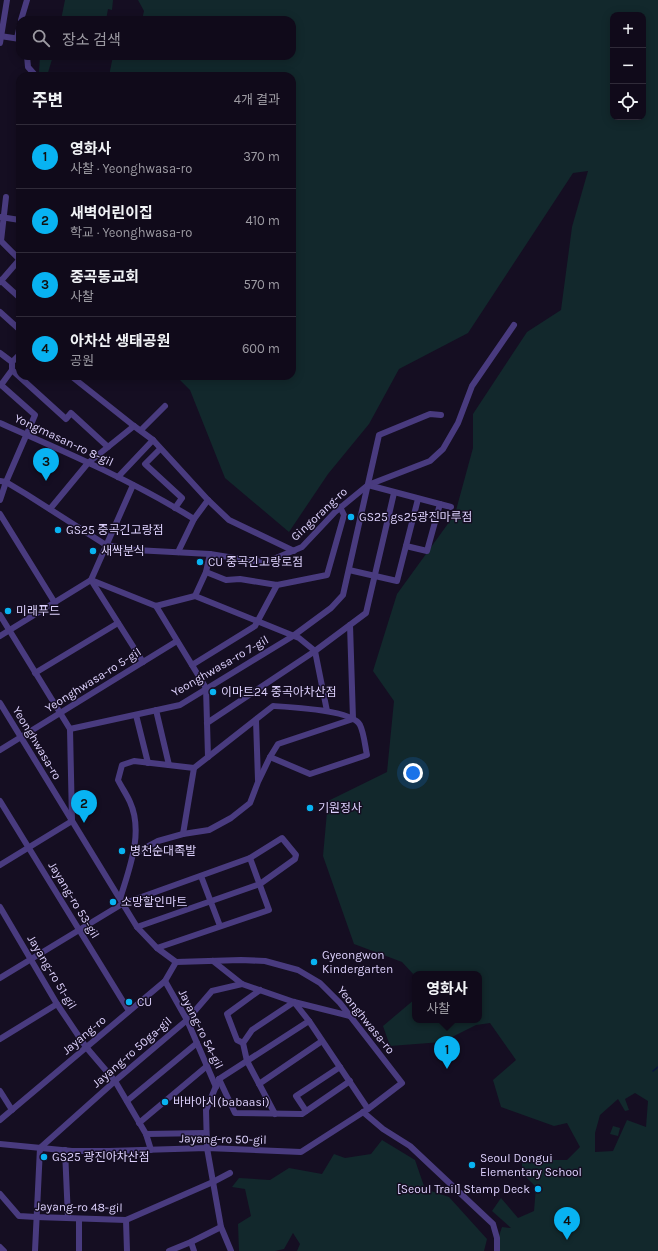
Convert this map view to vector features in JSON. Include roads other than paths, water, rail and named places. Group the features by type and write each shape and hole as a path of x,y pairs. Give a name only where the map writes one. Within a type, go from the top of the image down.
{"street":[{"path":"0,43 7,0"},
{"path":"22,16 27,0"},
{"path":"1,36 16,38"},
{"path":"28,60 28,67 32,72"},
{"path":"6,197 2,217 1,241 16,255"},
{"path":"2,217 16,219"},
{"path":"16,263 0,281 16,295"},
{"path":"0,312 16,326"},
{"name":"Gingorang-ro","path":"3,481 106,545 135,550 210,554 253,561 269,560 302,547 340,507 368,485 430,461 443,449 458,423 472,386 514,325"},
{"path":"0,353 12,362"},
{"path":"0,500 3,481 27,435 35,415 0,384 12,370 12,362 16,358"},
{"path":"12,370 16,374"},
{"path":"23,380 66,419 71,413 108,447"},
{"path":"79,380 134,426 154,440 160,449 208,500 230,520 294,551"},
{"path":"141,430 165,406"},
{"name":"Yeonghwasa-ro 7-gil","path":"70,729 180,705 293,636 331,608 343,595 379,435 430,414 441,415"},
{"name":"Yongmasan-ro 8-gil","path":"0,423 133,484 194,519"},
{"path":"50,509 88,463 134,426"},
{"name":"Yongmasan-ro 8-gil","path":"118,477 154,440"},
{"path":"160,449 146,464 182,498 175,508"},
{"path":"0,636 92,580 133,484"},
{"path":"368,485 451,507"},
{"path":"207,723 315,651 366,613 394,493"},
{"path":"349,570 397,581 418,499"},
{"path":"178,552 194,519 208,500"},
{"path":"406,546 427,552 440,504"},
{"path":"206,572 226,580 240,579 276,585 327,574 344,515 340,507"},
{"path":"0,514 55,603"},
{"path":"195,596 206,572 210,554"},
{"path":"92,580 156,606 195,596 299,638 315,651 327,711"},
{"path":"92,580 143,662"},
{"path":"192,665 255,626 259,621 276,585"},
{"path":"156,606 206,688 208,757"},
{"path":"0,616 70,729 72,821 0,865"},
{"path":"35,673 118,622"},
{"path":"350,625 353,719"},
{"name":"Yeonghwasa-ro 5-gil","path":"0,750 177,641"},
{"name":"Yeonghwasa-ro","path":"0,703 137,927 157,948 176,962 213,960 265,961 298,970 320,983 340,1003 402,1083 366,1110"},
{"path":"183,834 194,768 274,706 327,711 353,719 359,724 367,755 310,774 270,757"},
{"path":"156,710 169,765"},
{"path":"136,715 148,762"},
{"path":"134,854 158,840 209,830 231,818 250,803 258,782 278,744 353,719"},
{"path":"256,720 258,782"},
{"path":"121,901 134,854 136,824 131,803 118,780 122,765 134,761 194,768"},
{"name":"Jayang-ro 53-gil","path":"0,801 129,1011"},
{"path":"0,978 79,930 121,901 201,876 250,858 282,838 296,855 295,859 260,884 137,927"},
{"path":"157,948 269,910 250,858"},
{"path":"201,876 220,926"},
{"name":"Jayang-ro 51-gil","path":"0,907 57,1004 86,1047 115,1081 146,1134 151,1150"},
{"path":"213,960 242,984 294,1002 350,1016"},
{"name":"Jayang-ro","path":"0,1120 165,981 176,962"},
{"name":"Jayang-ro 54-gil","path":"165,981 186,1020 216,1087"},
{"name":"Jayang-ro 50ga-gil","path":"40,1148 186,1020 212,991 242,984"},
{"path":"243,1043 237,1040 228,1014 260,990"},
{"path":"294,1002 309,1021 350,1081 366,1110 383,1129 410,1146 492,1224 497,1238 497,1251"},
{"path":"275,1114 247,1061 243,1043 252,1030 294,1002"},
{"path":"0,1040 57,1004"},
{"path":"309,1021 219,1079 235,1113 302,1114 350,1081"},
{"path":"259,1084 322,1041"},
{"path":"127,1101 197,1043"},
{"path":"139,1123 207,1066"},
{"path":"306,1111 296,1096 340,1068"},
{"name":"Jayang-ro 54-gil","path":"219,1079 206,1110 207,1148 221,1227 231,1251"},
{"path":"0,1091 12,1110"},
{"name":"Jayang-ro 50-gil","path":"0,1144 65,1150 109,1151 207,1148 301,1152 366,1110"},
{"path":"146,1134 206,1133"},
{"path":"35,1251 40,1148"},
{"path":"65,1150 68,1218"},
{"name":"Jayang-ro 48-gil","path":"0,1194 20,1216 126,1220 213,1182 230,1173"},
{"path":"79,1219 79,1251"},
{"path":"126,1220 126,1251"},
{"path":"169,1251 221,1227"},
{"path":"190,1242 194,1251"},
{"path":"0,1247 4,1251"}],"waterway":[{"path":"653,1071 658,1067"}],"place":[{"name":"중곡동교회","path":"46,481"},
{"name":"GS25 gs25광진마루점","path":"351,517"},
{"name":"GS25 중곡긴고랑점","path":"58,530"},
{"name":"새싹분식","path":"93,551"},
{"name":"CU 중곡긴고랑로점","path":"200,562"},
{"name":"미래푸드","path":"8,611"},
{"name":"이마트24 중곡아차산점","path":"213,692"},
{"name":"기원정사","path":"310,808"},
{"name":"새벽어린이집","path":"84,823"},
{"name":"병천순대족발","path":"122,851"},
{"name":"소망할인마트","path":"113,902"},
{"name":"Gyeongwon Kindergarten","path":"314,962"},
{"name":"CU","path":"129,1002"},
{"name":"영화사","path":"447,1069"},
{"name":"바바아시(babaasi)","path":"165,1102"},
{"name":"GS25 광진아차산점","path":"44,1157"},
{"name":"Seoul Dongui Elementary School","path":"472,1165"},
{"name":"[Seoul Trail] Stamp Deck","path":"538,1189"},
{"name":"아차산 생태공원","path":"567,1240"}]}
